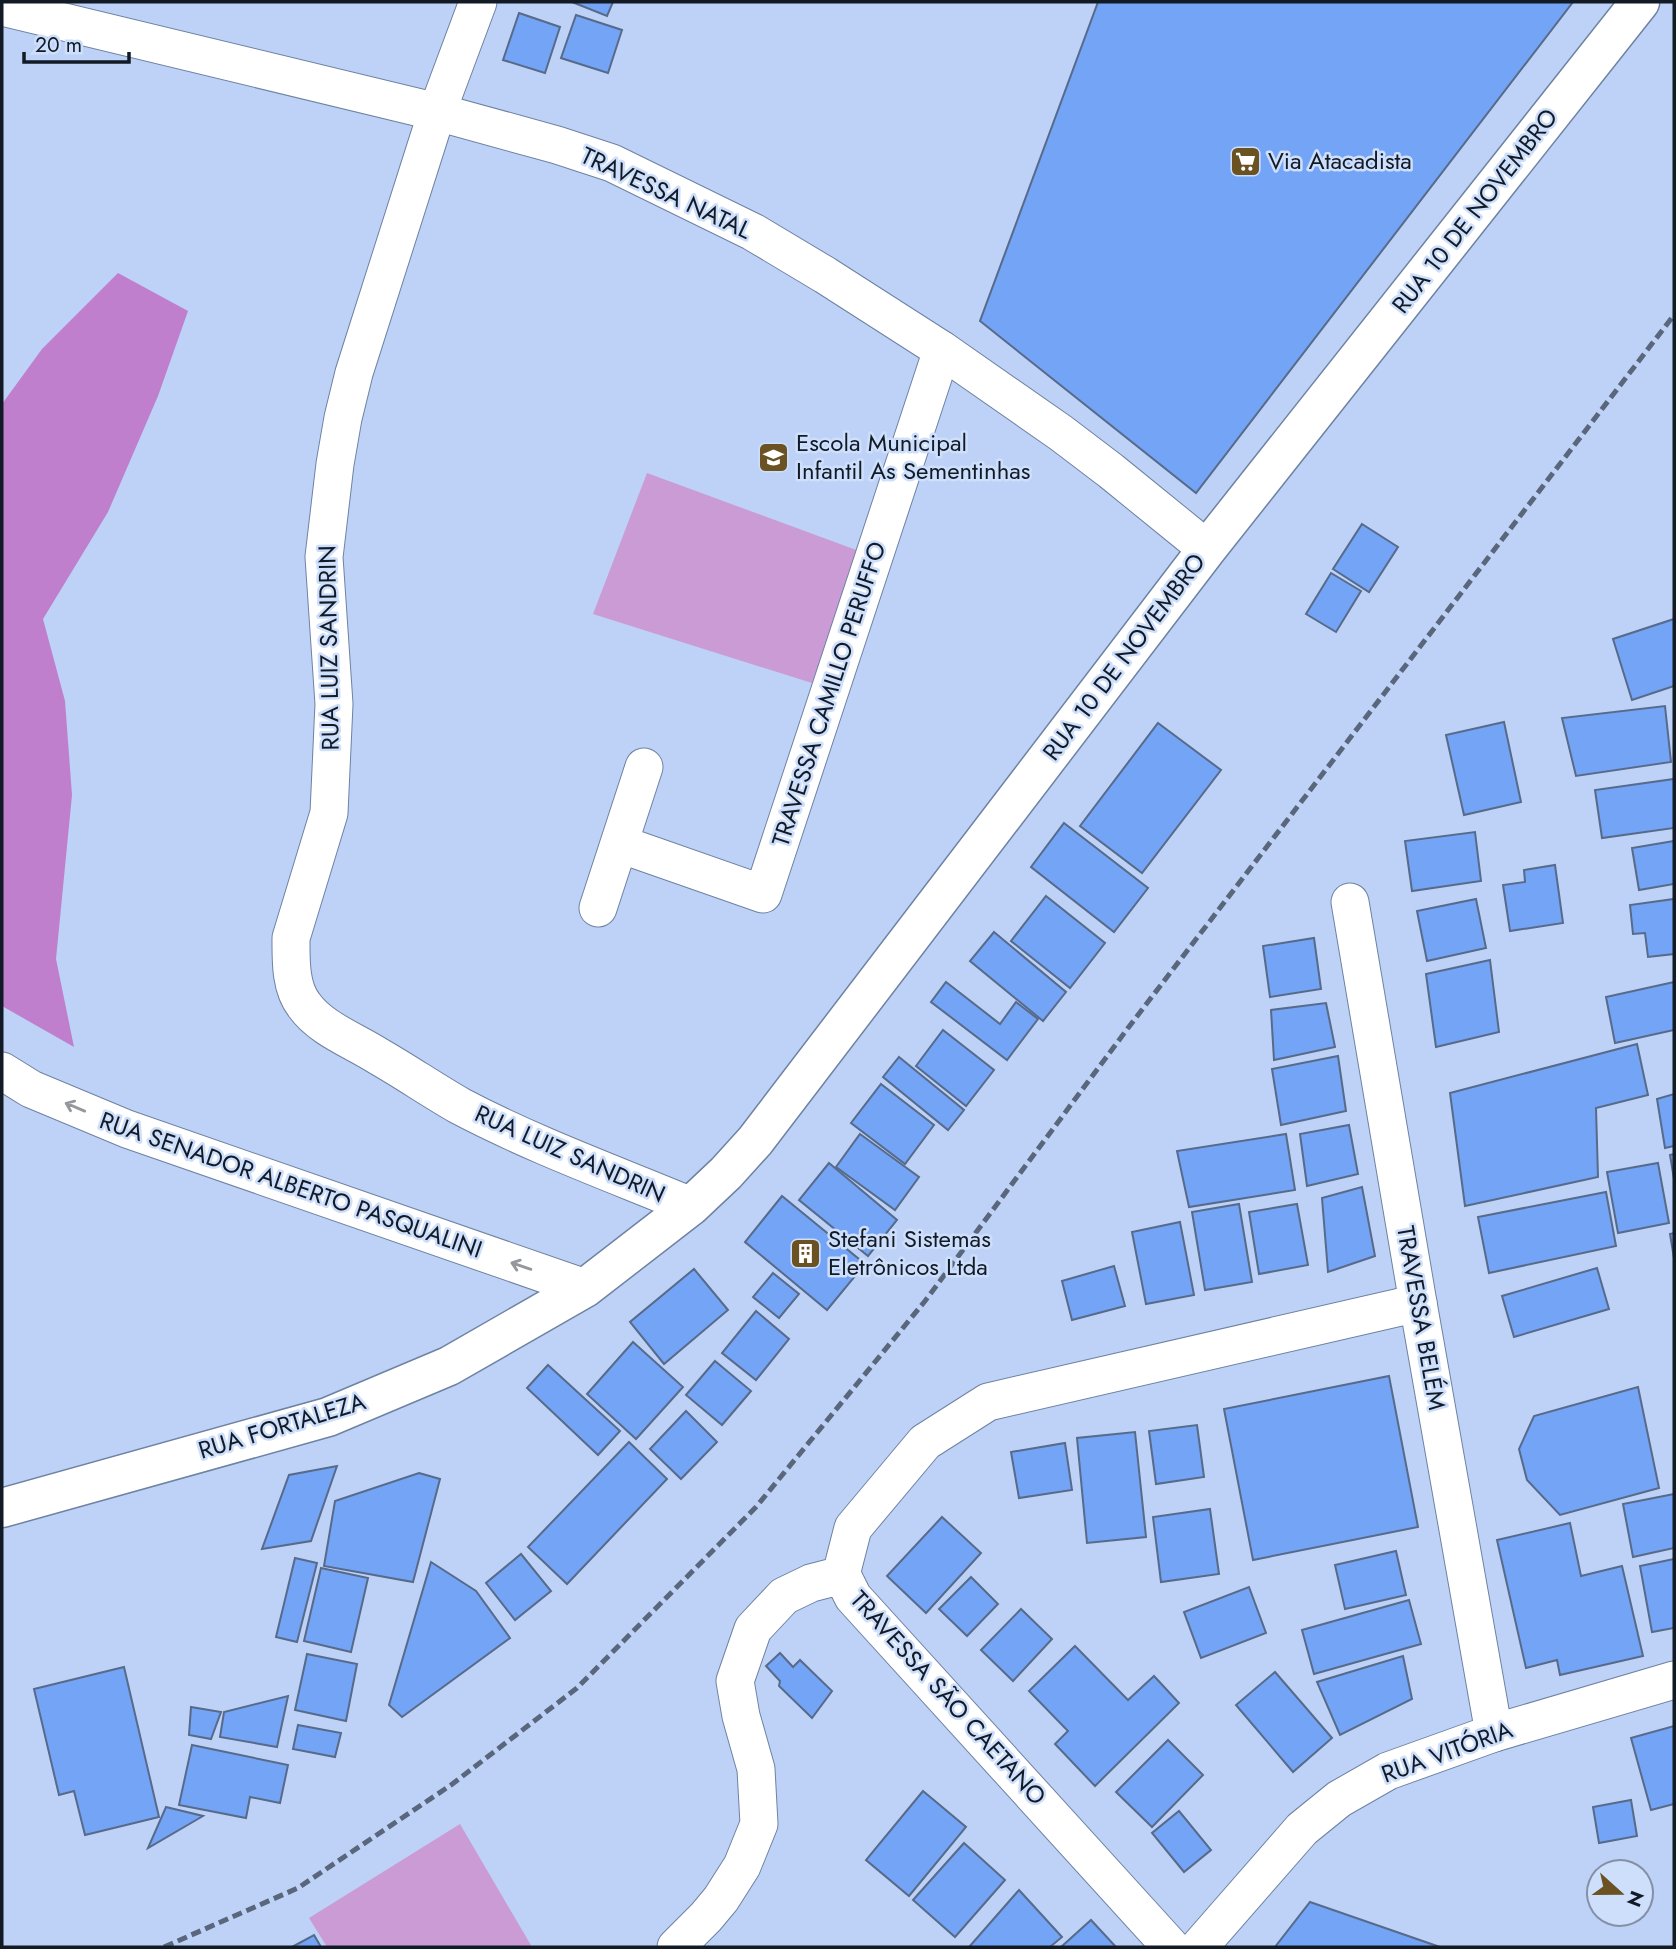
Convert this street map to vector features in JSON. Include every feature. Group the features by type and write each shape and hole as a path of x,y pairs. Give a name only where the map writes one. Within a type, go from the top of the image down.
{"main road":[{"name":"RUA 10 DE NOVEMBRO","path":"585,1288 691,1206 755,1142 1207,549 1640,2"},
{"name":"RUA FORTALEZA","path":"2,1508 328,1417 449,1366 585,1288"}],"street":[{"name":"RUA LUIZ SANDRIN","path":"478,2 437,112 354,373 335,464 324,557 334,704 329,813 291,938 295,988 302,1003 321,1024 463,1107 555,1150 691,1206"},
{"name":"TRAVESSA NATAL","path":"2,7 437,112 558,145 612,163 753,232 942,350 1061,433 1207,549"},
{"name":"TRAVESSA CAMILLO PERUFFO","path":"620,844 763,894 942,350"},
{"path":"598,908 644,767"},
{"name":"TRAVESSA BELÉM","path":"1350,902 1494,1733"},
{"name":"RUA SENADOR ALBERTO PASQUALINI","path":"2,1071 31,1089 127,1129 585,1288"},
{"name":"TRAVESSA SÃO CAETANO","path":"1171,1947 853,1597 842,1575 842,1567 853,1528 925,1441 988,1402 1418,1303"},
{"path":"676,1947 721,1899 742,1866 759,1824 756,1769 741,1716 735,1681 753,1629 784,1596 811,1583 842,1575"},
{"name":"RUA VITÓRIA","path":"1199,1947 1302,1829 1339,1799 1388,1771 1494,1733 1674,1679"}],"shaded area":[{"path":"118,273 188,311 158,396 108,512 43,619 65,701 72,795 56,959 74,1047 2,1006 2,404 42,349"},
{"path":"647,473 859,551 812,683 593,614"},
{"path":"460,1824 532,1947 327,1947 309,1918"}],"building":[{"path":"572,2 613,2 607,16"},
{"name":"Via Atacadista","path":"1098,2 1573,2 1196,493 980,321"},
{"path":"519,13 560,27 545,73 503,60"},
{"path":"576,15 622,30 608,73 561,58"},
{"path":"1362,524 1398,547 1369,592 1333,569"},
{"path":"1331,573 1361,591 1336,632 1306,614"},
{"path":"1674,619 1674,686 1632,700 1613,639"},
{"path":"1665,706 1671,762 1576,776 1562,718"},
{"path":"1504,722 1521,802 1464,815 1446,735"},
{"path":"1158,723 1221,770 1142,873 1080,826"},
{"path":"1674,779 1674,828 1602,838 1595,790"},
{"path":"1064,823 1148,888 1114,932 1031,867"},
{"path":"1475,832 1481,881 1412,891 1405,841"},
{"path":"1674,841 1674,884 1639,890 1632,848"},
{"path":"1555,865 1563,923 1510,931 1503,885 1525,882 1524,870"},
{"path":"1046,896 1105,943 1070,988 1011,941"},
{"path":"1476,899 1486,948 1427,961 1417,911"},
{"path":"1674,899 1674,954 1648,957 1645,933 1633,934 1630,905"},
{"path":"994,932 1066,992 1043,1021 970,961"},
{"path":"1314,938 1321,989 1270,997 1263,946"},
{"path":"1490,960 1499,1032 1436,1047 1426,974"},
{"path":"946,982 1000,1024 1016,1002 1038,1019 1007,1060 931,1002"},
{"path":"1674,982 1674,1030 1615,1043 1606,997"},
{"path":"1326,1003 1335,1047 1274,1060 1271,1010"},
{"path":"943,1030 994,1070 966,1106 916,1066"},
{"path":"1637,1044 1648,1095 1596,1108 1598,1177 1465,1206 1450,1093"},
{"path":"1338,1056 1346,1111 1281,1125 1272,1069"},
{"path":"899,1057 964,1110 948,1130 883,1077"},
{"path":"881,1084 934,1125 905,1164 851,1123"},
{"path":"1674,1094 1674,1146 1665,1148 1657,1099"},
{"path":"1349,1125 1358,1174 1307,1186 1300,1134"},
{"path":"860,1134 919,1177 895,1210 836,1167"},
{"path":"1286,1134 1295,1190 1189,1207 1177,1151"},
{"path":"1674,1154 1674,1179 1670,1155"},
{"path":"829,1163 897,1220 868,1256 799,1200"},
{"path":"1658,1163 1669,1223 1618,1233 1607,1172"},
{"path":"1362,1187 1375,1256 1328,1272 1322,1198"},
{"path":"1606,1192 1616,1246 1489,1273 1478,1217"},
{"name":"Stefani Sistemas Eletrônicos Ltda","path":"782,1196 865,1264 827,1310 745,1242"},
{"path":"1239,1204 1252,1282 1205,1290 1192,1212"},
{"path":"1297,1204 1308,1265 1259,1274 1249,1212"},
{"path":"1180,1222 1194,1295 1146,1304 1132,1232"},
{"path":"1674,1233 1674,1258 1670,1234"},
{"path":"1114,1266 1125,1306 1072,1320 1062,1281"},
{"path":"1597,1268 1609,1309 1514,1337 1502,1296"},
{"path":"694,1269 728,1310 664,1364 630,1322"},
{"path":"773,1273 799,1294 779,1318 753,1297"},
{"path":"756,1311 789,1339 756,1380 722,1353"},
{"path":"633,1342 683,1387 636,1439 587,1394"},
{"path":"715,1361 751,1391 722,1425 686,1395"},
{"path":"548,1365 620,1431 598,1455 527,1388"},
{"path":"1389,1376 1418,1527 1253,1560 1224,1409"},
{"path":"1638,1387 1659,1488 1560,1515 1527,1480 1519,1449 1534,1416"},
{"path":"686,1411 717,1442 681,1479 650,1449"},
{"path":"1197,1425 1204,1477 1156,1484 1149,1431"},
{"path":"1135,1432 1146,1537 1087,1543 1077,1438"},
{"path":"629,1442 667,1479 567,1584 528,1547"},
{"path":"1065,1443 1072,1490 1019,1498 1011,1452"},
{"path":"337,1466 311,1541 262,1549 289,1475"},
{"path":"419,1473 440,1479 413,1582 324,1566 335,1501"},
{"path":"1674,1494 1674,1548 1633,1557 1623,1504"},
{"path":"1210,1509 1219,1574 1161,1582 1153,1517"},
{"path":"942,1517 981,1553 926,1613 887,1576"},
{"path":"1570,1523 1581,1576 1622,1566 1643,1656 1560,1675 1557,1660 1526,1668 1497,1540"},
{"path":"1396,1551 1406,1595 1345,1609 1335,1565"},
{"path":"521,1554 551,1591 515,1620 486,1583"},
{"path":"295,1558 317,1563 297,1642 276,1637"},
{"path":"1674,1559 1674,1628 1652,1632 1640,1566"},
{"path":"431,1562 476,1591 510,1638 402,1717 389,1705"},
{"path":"321,1568 368,1578 351,1652 304,1641"},
{"path":"971,1577 998,1604 967,1636 939,1609"},
{"path":"1249,1587 1266,1633 1201,1658 1184,1612"},
{"path":"1409,1600 1421,1644 1314,1674 1302,1630"},
{"path":"1021,1609 1052,1639 1013,1681 981,1650"},
{"path":"1075,1646 1128,1700 1154,1676 1179,1703 1095,1786 1055,1744 1068,1731 1029,1691"},
{"path":"780,1653 793,1667 800,1660 832,1691 812,1718 779,1686 780,1681 766,1666"},
{"path":"307,1654 357,1664 346,1721 295,1710"},
{"path":"1403,1656 1412,1699 1340,1735 1317,1682"},
{"path":"124,1667 159,1817 85,1835 74,1791 59,1795 34,1689"},
{"path":"1275,1672 1332,1738 1293,1772 1236,1705"},
{"path":"288,1696 277,1747 220,1737 224,1712"},
{"path":"191,1707 221,1712 211,1739 189,1735"},
{"path":"298,1725 341,1733 335,1757 293,1749"},
{"path":"1674,1726 1674,1804 1651,1810 1631,1738"},
{"path":"1168,1740 1203,1775 1152,1827 1116,1792"},
{"path":"192,1745 288,1765 280,1803 250,1797 246,1818 179,1805"},
{"path":"923,1791 966,1827 909,1896 866,1860"},
{"path":"1631,1800 1637,1836 1599,1843 1593,1807"},
{"path":"166,1807 203,1816 148,1848"},
{"path":"1179,1811 1211,1850 1184,1872 1152,1833"},
{"path":"964,1843 1005,1880 955,1937 913,1900"},
{"path":"1019,1890 1062,1937 1050,1947 969,1947"},
{"path":"1310,1902 1440,1947 1275,1947"},
{"path":"1091,1920 1116,1947 1061,1947"},
{"path":"314,1935 321,1947 292,1947"}],"railway":[{"path":"164,1947 298,1888 451,1785 577,1688 756,1507 925,1301 1128,1028 1674,315"}],"place":[{"name":"Via Atacadista","path":"1245,161"},
{"name":"Escola Municipal Infantil As Sementinhas","path":"773,457"},
{"name":"Stefani Sistemas Eletrônicos Ltda","path":"805,1253"}]}
